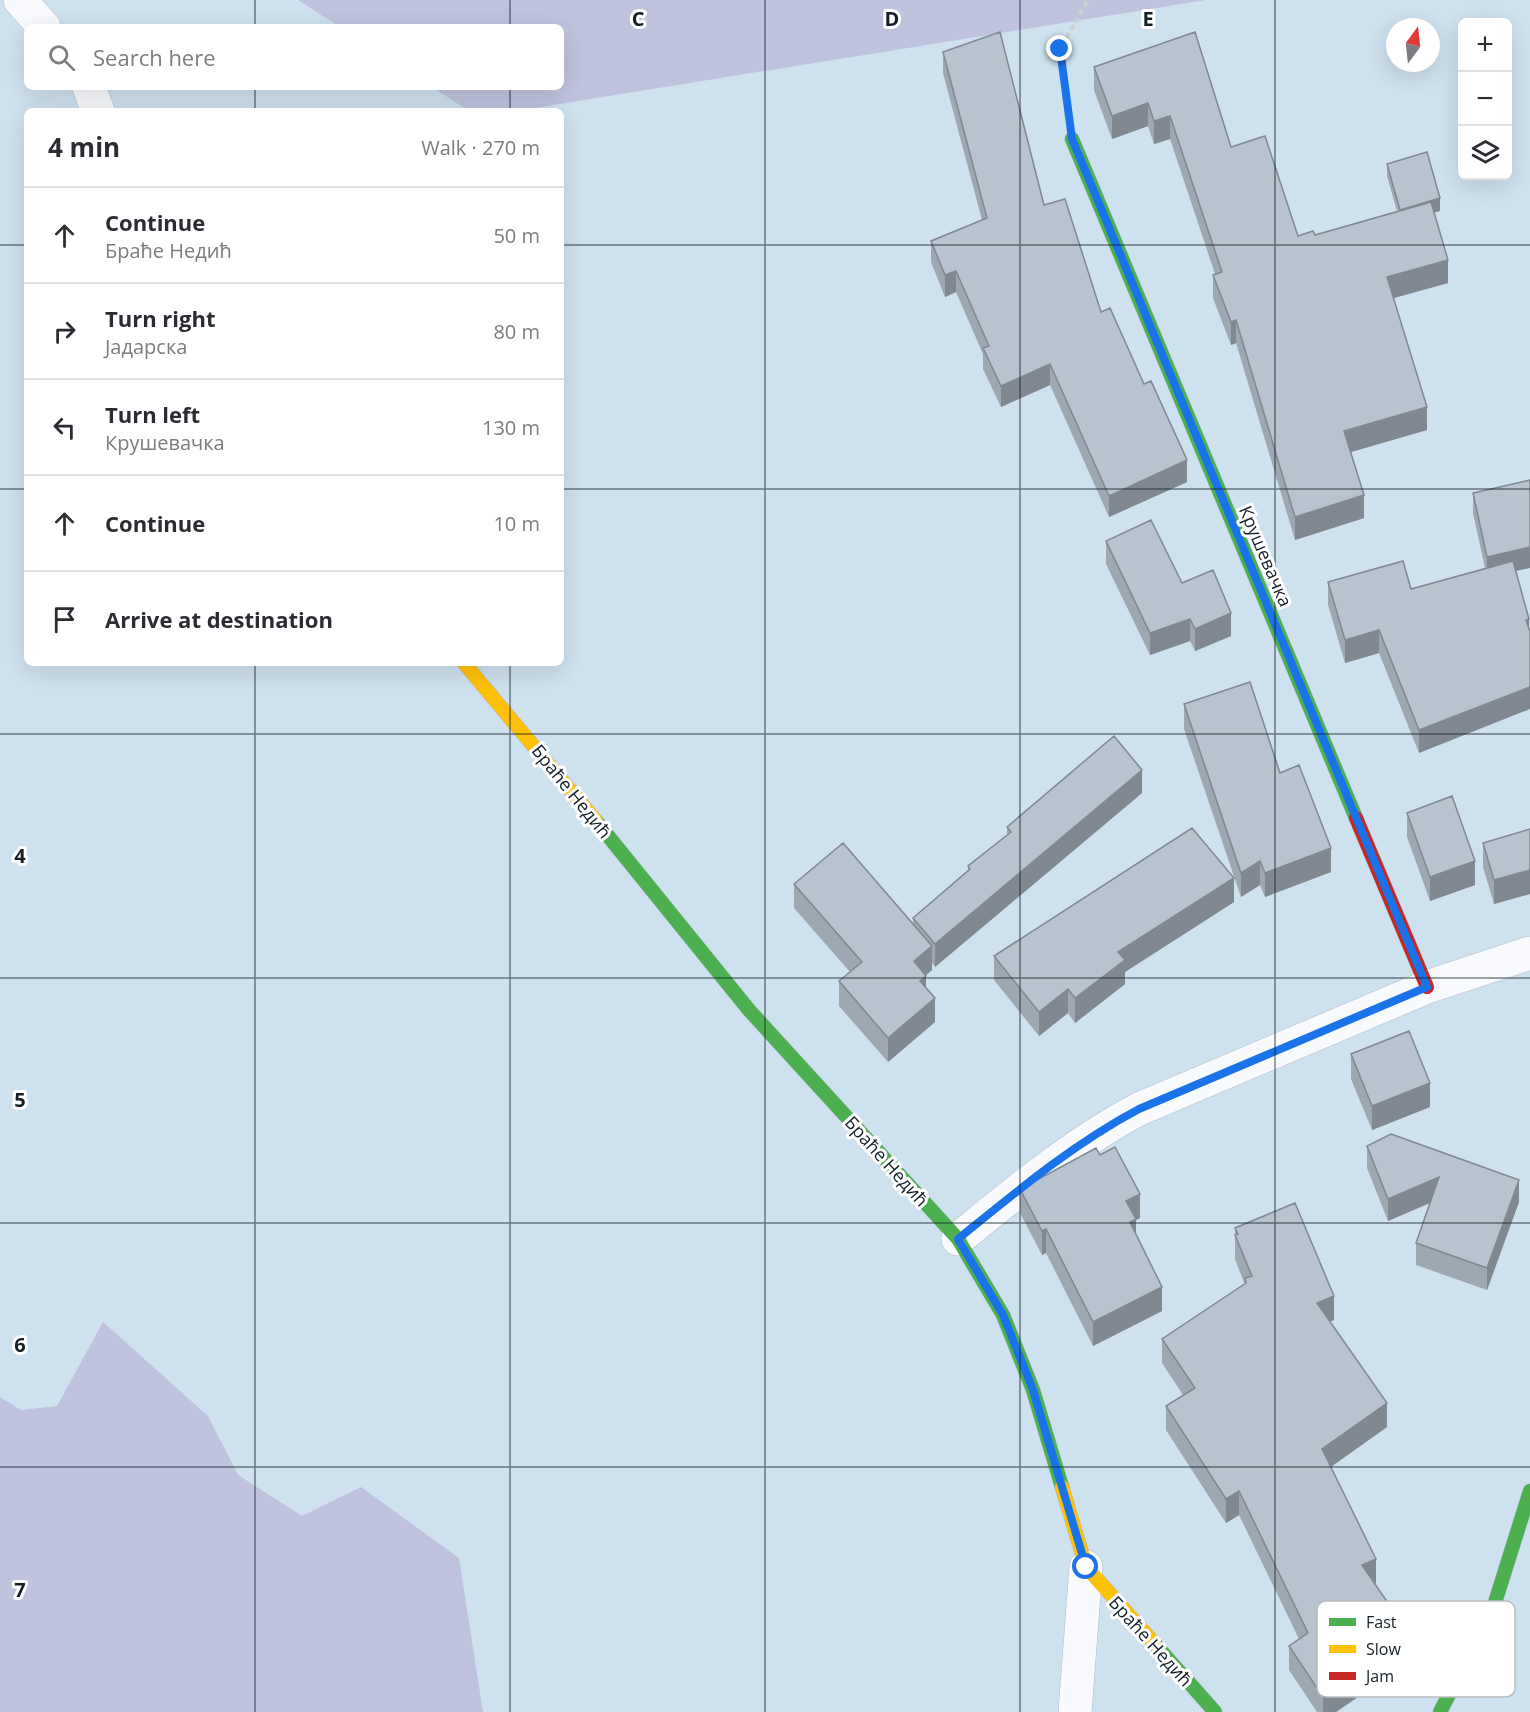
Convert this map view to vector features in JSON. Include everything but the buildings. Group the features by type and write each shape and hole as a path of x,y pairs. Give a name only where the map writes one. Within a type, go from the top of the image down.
{"street":[{"path":"20,0 41,24"},
{"path":"90,90 97,108"},
{"name":"Крушевачка","path":"1072,139 1427,987"},
{"name":"Браће Недић","path":"467,666 522,729 749,1010 958,1239 1003,1315 1033,1390 1086,1567 1215,1712"},
{"path":"958,1239 1099,1130 1139,1109 1427,987 1530,953"},
{"path":"1496,1601 1530,1491"},
{"path":"1075,1712 1086,1567"},
{"path":"1440,1712 1448,1697"}],"path":[{"path":"1072,139 1060,49 1088,0"}],"shaded area":[{"path":"298,0 1206,0 535,108 464,108 437,90 564,90 564,24 335,24"},
{"path":"103,1322 208,1416 238,1475 302,1516 361,1487 459,1558 483,1712 0,1712 0,1397 21,1410 57,1406"}],"traffic: fast":[{"path":"1072,139 1356,818"},
{"path":"596,821 749,1010 958,1239 1003,1315 1033,1390 1062,1487"},
{"path":"1496,1601 1530,1491"},
{"path":"1154,1643 1215,1712"},
{"path":"1440,1712 1448,1697"}],"traffic: slow":[{"path":"467,666 596,821"},
{"path":"1062,1487 1086,1567 1154,1643"}],"traffic: jam":[{"path":"1356,818 1427,987"}],"route":[{"path":"1060,49 1072,139 1427,987 1139,1109 1099,1130 958,1239 1003,1315 1033,1390 1086,1567"}]}
